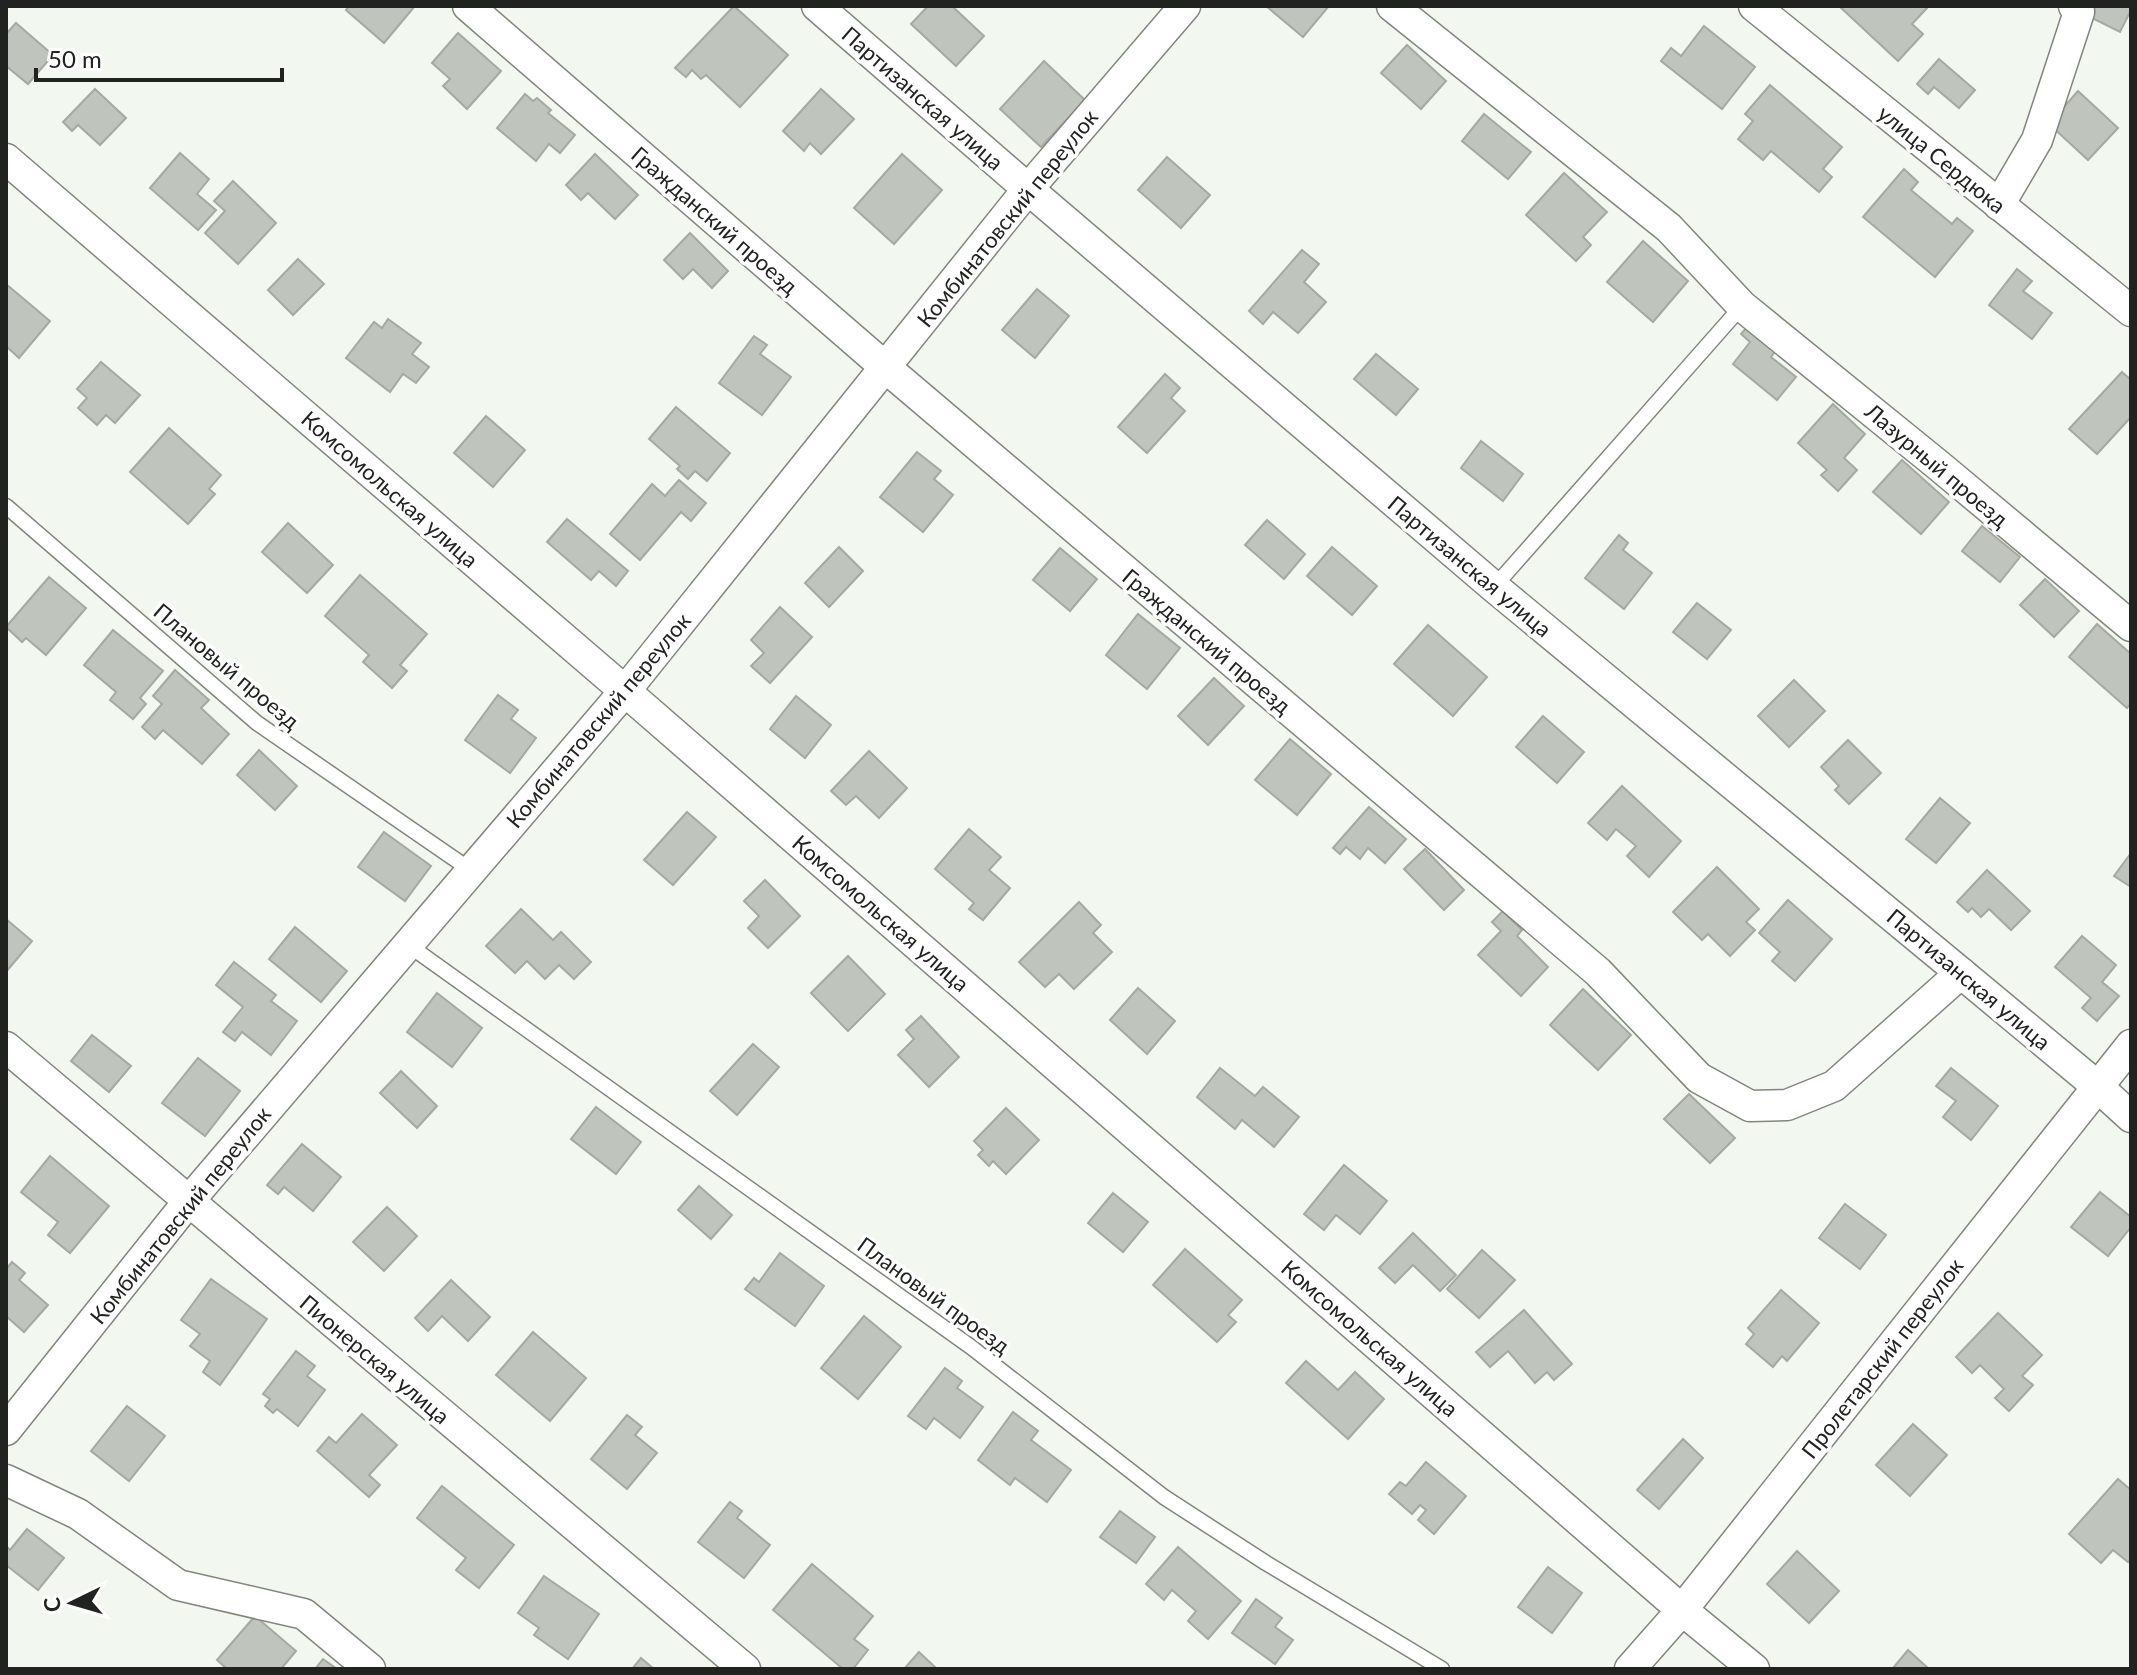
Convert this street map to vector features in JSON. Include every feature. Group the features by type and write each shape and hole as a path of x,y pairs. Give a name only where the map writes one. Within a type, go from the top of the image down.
{"street":[{"name":"Гражданский проезд","path":"468,6 885,367 1598,972 1699,1078 1750,1106 1787,1105 1834,1086 1961,973"},
{"name":"Партизанская улица","path":"817,6 1494,587 2131,1117"},
{"name":"Комбинатовский переулок","path":"6,1430 188,1202 625,691 1028,189 1185,6"},
{"name":"Лазурный проезд","path":"1392,6 1669,228 1742,306 2131,626"},
{"name":"улица Сердюка","path":"1754,6 2131,311"},
{"path":"1999,205 2037,140 2079,12 2074,6"},
{"name":"Комсомольская улица","path":"6,159 625,691 1682,1610 1754,1669"},
{"name":"Пролетарский переулок","path":"1630,1669 1682,1610 2131,1045"},
{"name":"Пионерская улица","path":"6,1047 745,1669"},
{"path":"6,1480 78,1514 178,1585 304,1614 370,1669"}],"lane":[{"path":"1494,587 1742,306"},
{"name":"Плановый проезд","path":"6,506 257,723 472,871"},
{"name":"Плановый проезд","path":"407,944 971,1347 1164,1497 1266,1563 1442,1669"}],"building":[{"path":"349,6 415,6 384,43 346,10"},
{"path":"734,6 788,55 740,107 706,75 701,79 692,70 686,77 675,68"},
{"path":"928,6 952,6 984,36 956,66 911,24"},
{"path":"1266,6 1329,6 1303,37"},
{"path":"1839,6 1929,6 1912,24 1923,34 1898,61"},
{"path":"2085,6 2131,6 2131,10 2120,32 2082,13"},
{"path":"16,23 53,55 28,84 6,66 6,34"},
{"path":"1704,26 1755,67 1722,109 1661,61 1671,48 1681,56"},
{"path":"458,33 501,71 467,109 443,86 450,79 432,63"},
{"path":"1407,45 1446,81 1421,109 1381,73"},
{"path":"1939,59 1975,90 1959,108 1934,87 1928,94 1917,84"},
{"path":"1044,61 1085,100 1041,147 1000,109"},
{"path":"1770,85 1842,147 1823,169 1832,177 1819,192 1771,151 1763,160 1738,139 1753,121 1745,114"},
{"path":"95,89 126,118 100,145 78,125 72,131 63,122"},
{"path":"821,89 854,119 821,154 810,143 804,151 783,131"},
{"path":"2078,91 2118,128 2088,160 2049,124"},
{"path":"525,94 533,101 537,98 551,110 548,113 575,135 560,153 549,144 536,161 497,128"},
{"path":"1484,114 1531,152 1508,179 1462,141"},
{"path":"180,153 209,179 197,194 216,210 198,230 150,188"},
{"path":"595,154 638,195 615,219 588,193 581,200 566,185"},
{"path":"902,154 942,190 894,244 854,208"},
{"path":"1167,157 1210,195 1181,228 1138,190"},
{"path":"1904,169 1918,182 1911,190 1952,224 1957,218 1973,231 1935,277 1863,217"},
{"path":"1564,173 1607,212 1583,237 1591,245 1576,261 1526,215"},
{"path":"233,181 276,223 238,264 205,233 225,211 214,201"},
{"path":"690,233 728,271 712,288 693,269 683,279 664,260"},
{"path":"1643,241 1688,281 1653,322 1607,282"},
{"path":"1302,250 1319,264 1304,282 1326,302 1298,333 1273,312 1263,324 1249,311"},
{"path":"298,259 324,284 293,315 268,290"},
{"path":"2017,269 2032,281 2023,291 2052,313 2032,339 1989,305"},
{"path":"6,284 50,321 19,358 6,346"},
{"path":"1037,289 1069,316 1035,358 1002,330"},
{"path":"388,319 421,343 412,354 429,367 416,383 403,374 390,392 346,358 374,322 382,328"},
{"path":"1747,327 1776,350 1771,357 1796,377 1777,400 1733,364 1750,342 1741,334"},
{"path":"754,336 767,345 760,354 791,377 762,415 719,383"},
{"path":"1376,354 1418,389 1396,415 1354,379"},
{"path":"101,362 140,395 115,423 106,415 97,425 78,408 87,398 77,389"},
{"path":"2122,372 2131,380 2131,417 2097,454 2069,429"},
{"path":"1165,374 1180,388 1171,398 1185,411 1147,453 1118,427"},
{"path":"1833,404 1865,434 1844,458 1857,470 1838,491 1821,475 1827,470 1798,443"},
{"path":"676,407 730,453 707,481 695,471 688,479 677,469 680,466 649,439"},
{"path":"486,416 525,450 493,487 454,453"},
{"path":"169,428 221,475 209,489 215,494 188,524 130,472"},
{"path":"1481,441 1523,474 1503,501 1461,468"},
{"path":"917,452 941,471 934,479 953,495 923,532 880,497"},
{"path":"1902,460 1949,502 1921,534 1873,492"},
{"path":"679,480 706,503 691,521 681,512 640,560 610,534 652,484 665,496"},
{"path":"567,519 628,571 616,586 599,571 591,580 547,542"},
{"path":"1267,520 1305,554 1284,579 1245,545"},
{"path":"288,523 333,565 307,593 262,552"},
{"path":"1982,526 2020,557 2000,582 1962,551"},
{"path":"1619,535 1628,543 1623,550 1652,573 1624,609 1585,578"},
{"path":"839,547 863,571 829,607 805,583"},
{"path":"1332,547 1377,586 1352,615 1307,576"},
{"path":"1060,548 1097,579 1070,611 1033,580"},
{"path":"360,575 427,634 400,665 407,671 392,688 363,662 369,655 325,616"},
{"path":"49,577 86,608 46,655 26,638 22,642 6,627"},
{"path":"2045,579 2079,611 2054,637 2020,605"},
{"path":"1697,603 1731,630 1707,659 1673,632"},
{"path":"780,607 812,637 770,683 751,666 764,653 751,640"},
{"path":"1138,614 1180,648 1147,689 1106,655"},
{"path":"2097,624 2131,654 2131,703 2127,708 2069,657"},
{"path":"1428,625 1487,677 1453,716 1394,664"},
{"path":"113,630 163,671 140,698 146,704 133,719 110,700 116,692 84,665"},
{"path":"175,670 209,700 201,708 229,734 202,764 163,730 155,739 142,727 162,704 153,696"},
{"path":"1214,678 1244,706 1208,745 1178,716"},
{"path":"1794,680 1825,711 1789,747 1758,716"},
{"path":"498,695 518,710 511,719 536,738 510,773 465,740"},
{"path":"796,696 831,725 805,758 770,729"},
{"path":"1543,716 1584,752 1557,783 1516,747"},
{"path":"1290,739 1331,774 1297,815 1255,780"},
{"path":"1848,740 1881,773 1849,804 1835,790 1839,786 1821,767"},
{"path":"259,750 297,786 275,810 237,775"},
{"path":"869,751 907,788 879,818 856,796 846,805 831,791"},
{"path":"1622,786 1681,841 1649,877 1627,856 1636,846 1616,829 1607,840 1588,823"},
{"path":"1940,798 1970,823 1936,863 1906,839"},
{"path":"1369,807 1406,839 1385,863 1368,848 1360,859 1346,847 1340,854 1333,848"},
{"path":"687,812 716,837 673,885 644,860"},
{"path":"969,829 1001,857 989,870 1010,888 983,920 969,909 974,903 935,869"},
{"path":"384,832 431,866 405,901 358,867"},
{"path":"1425,849 1464,890 1444,910 1404,869"},
{"path":"2131,853 2131,887 2114,876"},
{"path":"1717,867 1759,909 1746,922 1755,930 1730,956 1708,934 1702,940 1673,912"},
{"path":"1987,870 2030,911 2011,930 1989,909 1981,917 1972,908 1968,912 1957,902"},
{"path":"765,880 800,916 768,948 748,928 759,916 744,901"},
{"path":"1788,900 1832,939 1795,981 1772,961 1780,952 1759,933"},
{"path":"1079,902 1101,925 1093,933 1112,952 1074,989 1059,974 1045,987 1019,962"},
{"path":"521,909 553,940 561,932 591,962 574,979 559,965 545,979 527,961 515,973 486,946"},
{"path":"1503,911 1522,930 1517,936 1548,967 1521,996 1478,955 1501,931 1492,922"},
{"path":"6,919 32,941 6,972"},
{"path":"295,927 347,971 321,1002 269,959"},
{"path":"2082,936 2116,965 2102,982 2119,996 2097,1021 2082,1008 2091,998 2055,967"},
{"path":"848,956 885,994 848,1031 811,993"},
{"path":"234,962 276,995 271,1001 297,1021 271,1055 242,1032 235,1041 223,1032 243,1007 216,985"},
{"path":"1138,988 1175,1021 1147,1054 1110,1020"},
{"path":"1583,989 1631,1035 1598,1070 1550,1025"},
{"path":"437,993 482,1028 452,1067 407,1032"},
{"path":"921,1016 959,1057 929,1087 898,1055 914,1039 906,1030"},
{"path":"92,1035 131,1066 109,1092 71,1061"},
{"path":"753,1044 779,1067 737,1115 710,1091"},
{"path":"198,1058 240,1091 205,1136 162,1103"},
{"path":"1220,1068 1255,1096 1263,1087 1299,1117 1274,1147 1242,1120 1235,1129 1197,1097"},
{"path":"1951,1068 1998,1106 1971,1140 1943,1117 1956,1101 1936,1086"},
{"path":"401,1071 437,1106 417,1128 380,1093"},
{"path":"1689,1094 1735,1138 1710,1163 1664,1119"},
{"path":"596,1107 641,1142 616,1174 571,1139"},
{"path":"1006,1108 1039,1140 1006,1174 993,1161 989,1166 978,1155 983,1150 974,1141"},
{"path":"302,1144 341,1177 313,1211 284,1187 278,1194 267,1185"},
{"path":"50,1156 109,1206 70,1253 48,1235 58,1222 21,1192"},
{"path":"1344,1165 1387,1201 1360,1234 1336,1215 1324,1230 1304,1214"},
{"path":"699,1186 732,1215 711,1239 678,1210"},
{"path":"2100,1192 2131,1217 2131,1227 2108,1256 2071,1227"},
{"path":"1113,1193 1148,1222 1123,1252 1088,1223"},
{"path":"1845,1204 1886,1235 1860,1269 1819,1238"},
{"path":"387,1207 417,1236 384,1271 353,1242"},
{"path":"1413,1233 1456,1275 1440,1291 1413,1265 1395,1283 1379,1268"},
{"path":"1185,1249 1242,1300 1228,1315 1236,1322 1217,1342 1153,1285"},
{"path":"1482,1250 1515,1280 1479,1318 1447,1289"},
{"path":"780,1253 824,1286 795,1326 745,1289 754,1278 759,1282"},
{"path":"12,1262 25,1273 19,1280 48,1305 24,1332 6,1316 6,1269"},
{"path":"211,1279 267,1319 220,1385 203,1372 210,1361 190,1346 200,1334 181,1320"},
{"path":"451,1280 490,1317 468,1341 442,1316 428,1331 415,1318"},
{"path":"1781,1290 1819,1323 1787,1361 1782,1356 1773,1367 1746,1344 1754,1334 1748,1328"},
{"path":"1524,1310 1572,1364 1554,1380 1547,1372 1535,1383 1508,1351 1490,1367 1476,1352"},
{"path":"1998,1313 2042,1355 2022,1376 2033,1385 2009,1411 1995,1398 2004,1389 1980,1365 1972,1373 1956,1357"},
{"path":"864,1316 901,1347 858,1399 821,1368"},
{"path":"533,1332 586,1378 550,1421 496,1375"},
{"path":"296,1351 315,1366 307,1376 325,1390 298,1426 277,1409 273,1413 265,1406 270,1399 263,1394"},
{"path":"1306,1361 1338,1390 1355,1372 1384,1399 1348,1439 1286,1383"},
{"path":"945,1368 962,1381 957,1388 983,1407 960,1438 934,1418 926,1429 908,1416"},
{"path":"127,1406 165,1436 129,1481 91,1451"},
{"path":"1013,1412 1038,1431 1031,1440 1071,1470 1047,1502 1015,1478 1010,1485 978,1460"},
{"path":"362,1414 397,1445 369,1475 380,1485 369,1497 317,1451 329,1437 336,1443"},
{"path":"627,1415 642,1427 635,1435 657,1453 627,1489 591,1459"},
{"path":"1913,1424 1947,1455 1910,1496 1876,1465"},
{"path":"1683,1439 1703,1458 1659,1509 1637,1490"},
{"path":"1426,1462 1466,1496 1434,1534 1418,1520 1426,1510 1420,1505 1412,1514 1389,1494 1400,1482 1406,1486"},
{"path":"2118,1479 2131,1490 2131,1558 2128,1562 2113,1550 2101,1563 2069,1534"},
{"path":"442,1486 514,1545 479,1588 456,1570 466,1558 417,1518"},
{"path":"730,1502 742,1511 737,1518 770,1545 744,1578 698,1542"},
{"path":"1120,1511 1155,1537 1136,1563 1100,1537"},
{"path":"27,1529 64,1558 38,1590 6,1565 6,1546 10,1550"},
{"path":"1178,1547 1241,1601 1208,1639 1188,1621 1196,1611 1172,1590 1164,1600 1146,1584"},
{"path":"1797,1551 1839,1591 1809,1623 1767,1584"},
{"path":"812,1564 873,1616 854,1639 868,1650 853,1669 843,1669 773,1610"},
{"path":"1548,1567 1582,1593 1552,1633 1518,1607"},
{"path":"544,1576 599,1614 568,1659 534,1635 539,1628 518,1613"},
{"path":"1256,1599 1282,1618 1275,1627 1293,1640 1275,1664 1232,1633"},
{"path":"255,1616 296,1651 281,1669 227,1669 217,1660"},
{"path":"1908,1650 1929,1669 1893,1668"},
{"path":"919,1652 937,1669 904,1669"},
{"path":"641,1658 654,1669 632,1669"},
{"path":"323,1659 337,1669 315,1669"}]}
